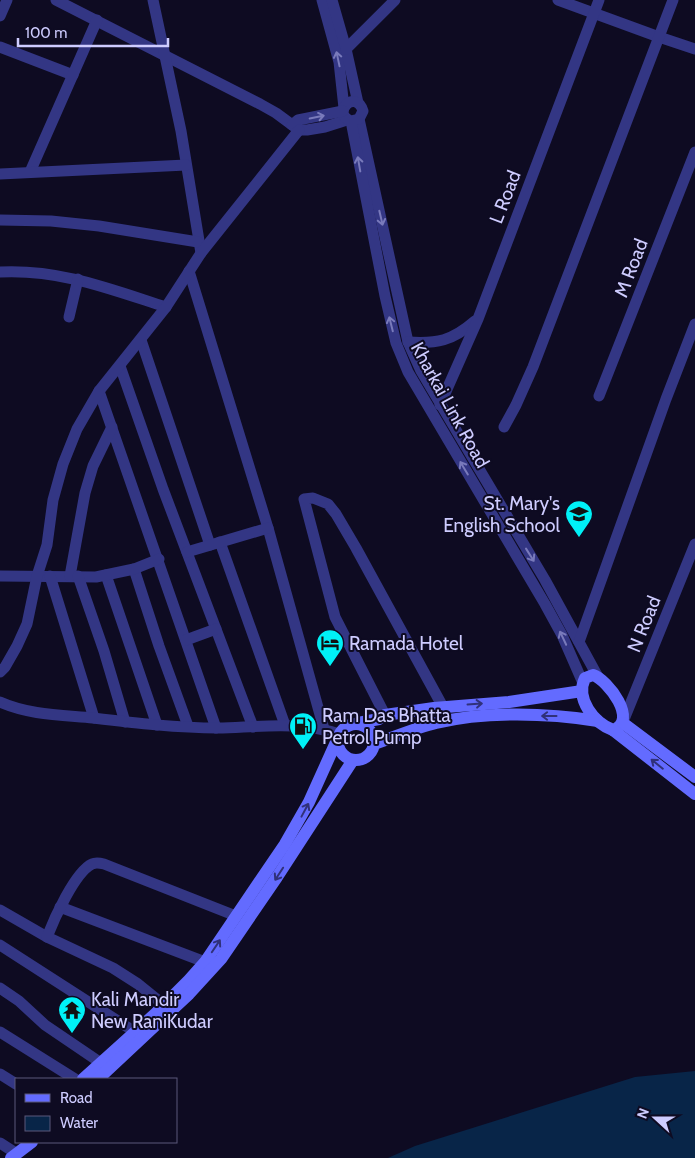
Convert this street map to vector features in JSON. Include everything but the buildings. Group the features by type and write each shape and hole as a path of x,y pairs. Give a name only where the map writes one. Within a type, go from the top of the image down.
{"main road":[{"path":"598,721 585,703 582,687 588,676 593,675 598,676 614,695 620,723 695,794"},
{"path":"84,1078 164,1005 205,962 299,820 344,728 350,724 379,719 385,716 443,707 510,702 582,687"},
{"path":"374,744 436,723 456,719 502,716 553,716 620,723 695,777"},
{"path":"338,737 341,753 353,760 367,757 372,751 374,744 373,734 367,726 358,723"},
{"path":"99,1078 189,994 221,959 353,760"},
{"path":"12,1156 21,1143"},
{"path":"12,1156 31,1143"}],"street":[{"path":"0,16 7,0"},
{"path":"56,0 260,104 296,127 307,130 325,127 349,116"},
{"path":"153,0 180,131 199,248"},
{"name":"Kharkai Link Road","path":"322,0 339,62 396,343 405,365 434,418 562,634 582,687"},
{"path":"332,0 346,49 358,103 350,102 349,116 408,342 421,372 545,580 598,676"},
{"path":"346,49 395,0"},
{"path":"558,0 695,49"},
{"name":"L Road","path":"440,405 478,319 599,0"},
{"path":"504,427 533,367 673,0"},
{"path":"30,172 97,20"},
{"path":"0,47 73,75"},
{"path":"0,672 5,668 18,646 27,624 37,576 46,545 53,500 63,464 77,429 99,391 166,308 190,271 199,248 296,127"},
{"name":"M Road","path":"599,396 695,152"},
{"path":"0,174 186,165"},
{"path":"0,220 51,221 99,226 199,248"},
{"path":"190,271 268,528 324,729"},
{"path":"0,272 48,273 78,279 166,308"},
{"path":"69,318 78,279"},
{"path":"408,342 429,344 446,340 461,333 478,319"},
{"path":"579,642 662,408 695,324"},
{"path":"141,340 215,543 285,725"},
{"path":"120,366 252,727"},
{"path":"99,391 159,559 216,728"},
{"path":"112,427 93,466 85,493 74,576 104,651 125,722"},
{"path":"385,716 335,617 304,499 313,498 328,504 336,514 443,707"},
{"path":"187,552 268,528"},
{"name":"N Road","path":"620,723 695,544"},
{"path":"0,576 96,577 134,569 159,559"},
{"path":"134,569 188,726"},
{"path":"106,575 157,725"},
{"path":"50,576 94,718"},
{"path":"186,640 216,629"},
{"path":"0,702 26,711 157,725 216,728 304,726 324,729 338,737"},
{"path":"48,937 60,907 72,888 86,869 91,864 96,863 104,864 236,916"},
{"path":"60,907 205,962"},
{"path":"0,910 48,937 113,968 138,984 164,1005"},
{"path":"0,945 135,1032"},
{"path":"0,988 19,1000 45,1025 101,1063"},
{"path":"0,1032 73,1078"},
{"path":"0,1074 15,1083"},
{"path":"0,1143 12,1156"}],"water":[{"path":"695,1071 695,1158 388,1158 415,1146 635,1077"}],"place":[{"name":"St. Mary's English School","path":"579,538"},
{"name":"Ramada Hotel","path":"330,667"},
{"name":"Ram Das Bhatta Petrol Pump","path":"303,750"},
{"name":"Kali Mandir New RaniKudar","path":"72,1034"}]}
